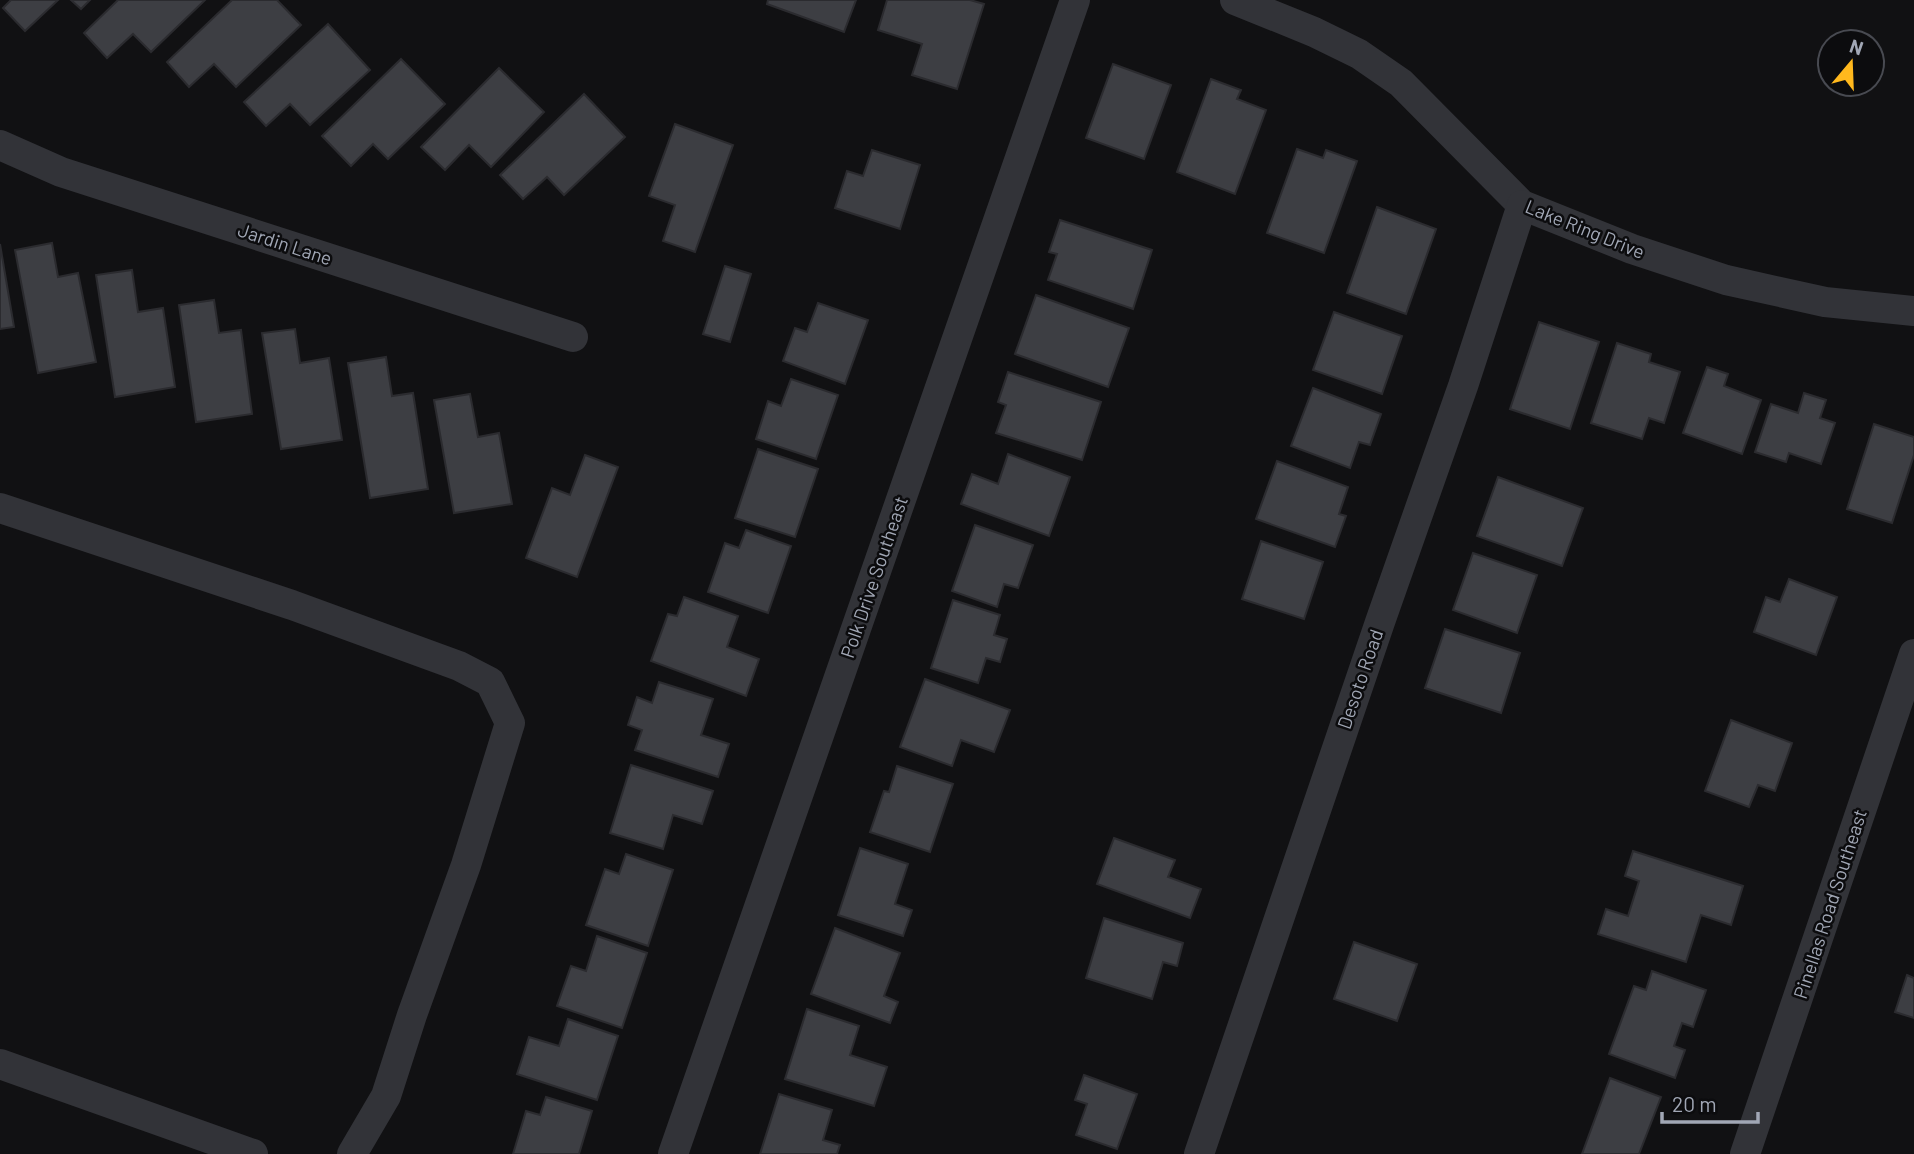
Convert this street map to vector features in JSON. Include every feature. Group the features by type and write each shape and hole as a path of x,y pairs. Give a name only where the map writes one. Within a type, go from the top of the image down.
{"street":[{"name":"Polk Drive Southeast","path":"673,1154 1075,0"},
{"name":"Lake Ring Drive","path":"1236,0 1359,54 1401,83 1522,205 1632,249 1726,280 1825,302 1914,311"},
{"name":"Jardin Lane","path":"0,145 61,172 573,337"},
{"name":"Desoto Road","path":"1199,1154 1463,386 1522,205"},
{"path":"0,508 292,605 459,666 490,682 510,723 466,865 411,1015 386,1096 352,1154"},
{"name":"Pinellas Road Southeast","path":"1745,1154 1914,654"},
{"path":"0,1063 253,1154"}],"building":[{"path":"11,0 58,0 25,31 3,8"},
{"path":"71,0 90,0 81,9"},
{"path":"118,0 205,0 151,52 133,34 107,58 84,33"},
{"path":"232,0 277,0 301,25 236,87 214,64 189,87 167,62"},
{"path":"768,0 856,0 844,32 767,4"},
{"path":"887,0 970,0 984,4 957,89 912,75 922,44 878,30"},
{"path":"328,24 370,70 310,125 290,104 266,126 244,102"},
{"path":"401,59 445,104 388,159 373,144 351,166 322,136"},
{"path":"1113,64 1171,85 1144,159 1086,138"},
{"path":"499,68 544,112 491,167 469,145 445,170 421,147"},
{"path":"1211,79 1241,90 1237,99 1266,110 1235,194 1177,172"},
{"path":"584,94 625,137 564,195 547,177 523,199 500,175"},
{"path":"675,124 733,145 695,252 663,241 675,205 649,196"},
{"path":"1297,149 1323,158 1326,150 1357,161 1324,253 1267,233"},
{"path":"872,150 920,165 900,229 835,208 847,171 863,176"},
{"path":"1377,207 1436,229 1406,314 1347,293"},
{"path":"1060,220 1152,250 1133,309 1048,280 1057,254 1049,252"},
{"path":"52,243 58,277 78,273 96,362 38,373 15,250"},
{"path":"0,244 14,327 0,329"},
{"path":"725,266 751,274 730,342 703,334"},
{"path":"132,270 138,312 163,308 175,387 115,397 96,275"},
{"path":"1036,295 1129,328 1108,387 1015,354"},
{"path":"214,300 219,333 241,330 252,414 196,422 179,305"},
{"path":"818,303 868,320 845,384 783,361 795,328 807,332"},
{"path":"1334,312 1402,336 1382,394 1313,370"},
{"path":"1539,322 1599,342 1570,429 1510,409"},
{"path":"295,329 300,363 329,358 342,440 281,449 262,333"},
{"path":"1617,343 1651,354 1649,362 1680,372 1664,423 1649,418 1642,439 1591,423"},
{"path":"386,357 392,396 413,393 428,489 370,498 348,363"},
{"path":"1707,367 1728,374 1724,386 1761,400 1742,454 1683,433"},
{"path":"1008,372 1101,402 1082,460 996,433 1006,405 998,402"},
{"path":"791,379 838,395 816,459 756,439 768,401 781,406"},
{"path":"1313,388 1381,414 1370,445 1359,442 1350,468 1291,446"},
{"path":"1804,393 1826,400 1820,418 1835,423 1821,464 1789,453 1786,462 1755,452 1771,404 1798,413"},
{"path":"470,394 478,437 499,433 512,504 454,513 434,400"},
{"path":"1874,424 1914,437 1914,455 1892,523 1847,509"},
{"path":"758,449 818,469 795,537 735,518"},
{"path":"1008,454 1070,477 1049,536 961,504 972,474 998,484"},
{"path":"585,455 618,467 577,577 526,558 552,488 570,495"},
{"path":"1277,461 1348,487 1339,514 1346,516 1335,547 1256,519"},
{"path":"1498,477 1583,508 1562,566 1477,536"},
{"path":"975,525 1033,545 1018,588 1004,584 997,607 952,591"},
{"path":"746,530 791,546 768,613 708,592 725,543 739,548"},
{"path":"1261,541 1323,562 1304,619 1242,599"},
{"path":"1473,553 1537,575 1517,633 1453,610"},
{"path":"1789,579 1837,597 1816,655 1754,632 1766,597 1780,602"},
{"path":"684,597 738,616 727,647 759,659 746,696 651,661 668,614 677,616"},
{"path":"953,600 1000,615 994,635 1007,639 1000,662 986,658 978,683 931,668"},
{"path":"1445,629 1520,653 1501,713 1425,688"},
{"path":"925,679 1010,710 994,752 961,740 952,766 900,747"},
{"path":"659,682 713,699 701,735 729,744 718,777 635,750 642,730 628,725 637,697 652,703"},
{"path":"1731,720 1792,743 1775,791 1758,785 1749,807 1705,791"},
{"path":"631,765 713,791 702,824 673,815 663,849 610,833"},
{"path":"897,766 953,784 930,852 870,832 884,791 889,792"},
{"path":"1114,838 1175,860 1168,877 1201,889 1190,918 1097,884"},
{"path":"860,848 908,864 895,904 912,910 903,936 838,915"},
{"path":"1633,851 1743,886 1731,925 1701,915 1686,962 1598,934 1606,909 1628,916 1639,881 1625,876"},
{"path":"626,854 673,870 648,946 586,925 605,869 619,874"},
{"path":"1104,918 1183,943 1177,966 1163,962 1152,999 1086,978"},
{"path":"835,928 900,953 884,996 898,1002 890,1023 811,994"},
{"path":"597,936 647,953 622,1028 557,1006 571,966 586,971"},
{"path":"1354,942 1417,964 1397,1021 1334,999"},
{"path":"1652,971 1706,990 1693,1027 1682,1023 1674,1046 1685,1050 1675,1078 1609,1054 1634,986 1646,990"},
{"path":"1907,975 1914,978 1914,1018 1895,1012"},
{"path":"807,1009 859,1026 850,1055 887,1067 874,1106 785,1079"},
{"path":"568,1019 618,1036 597,1100 517,1074 529,1037 559,1046"},
{"path":"1084,1075 1137,1094 1117,1149 1076,1135 1087,1104 1075,1100"},
{"path":"1610,1078 1661,1097 1639,1154 1582,1154"},
{"path":"779,1094 832,1110 823,1140 840,1145 837,1154 760,1154"},
{"path":"546,1097 592,1111 579,1154 513,1154 526,1111 540,1115"}]}
